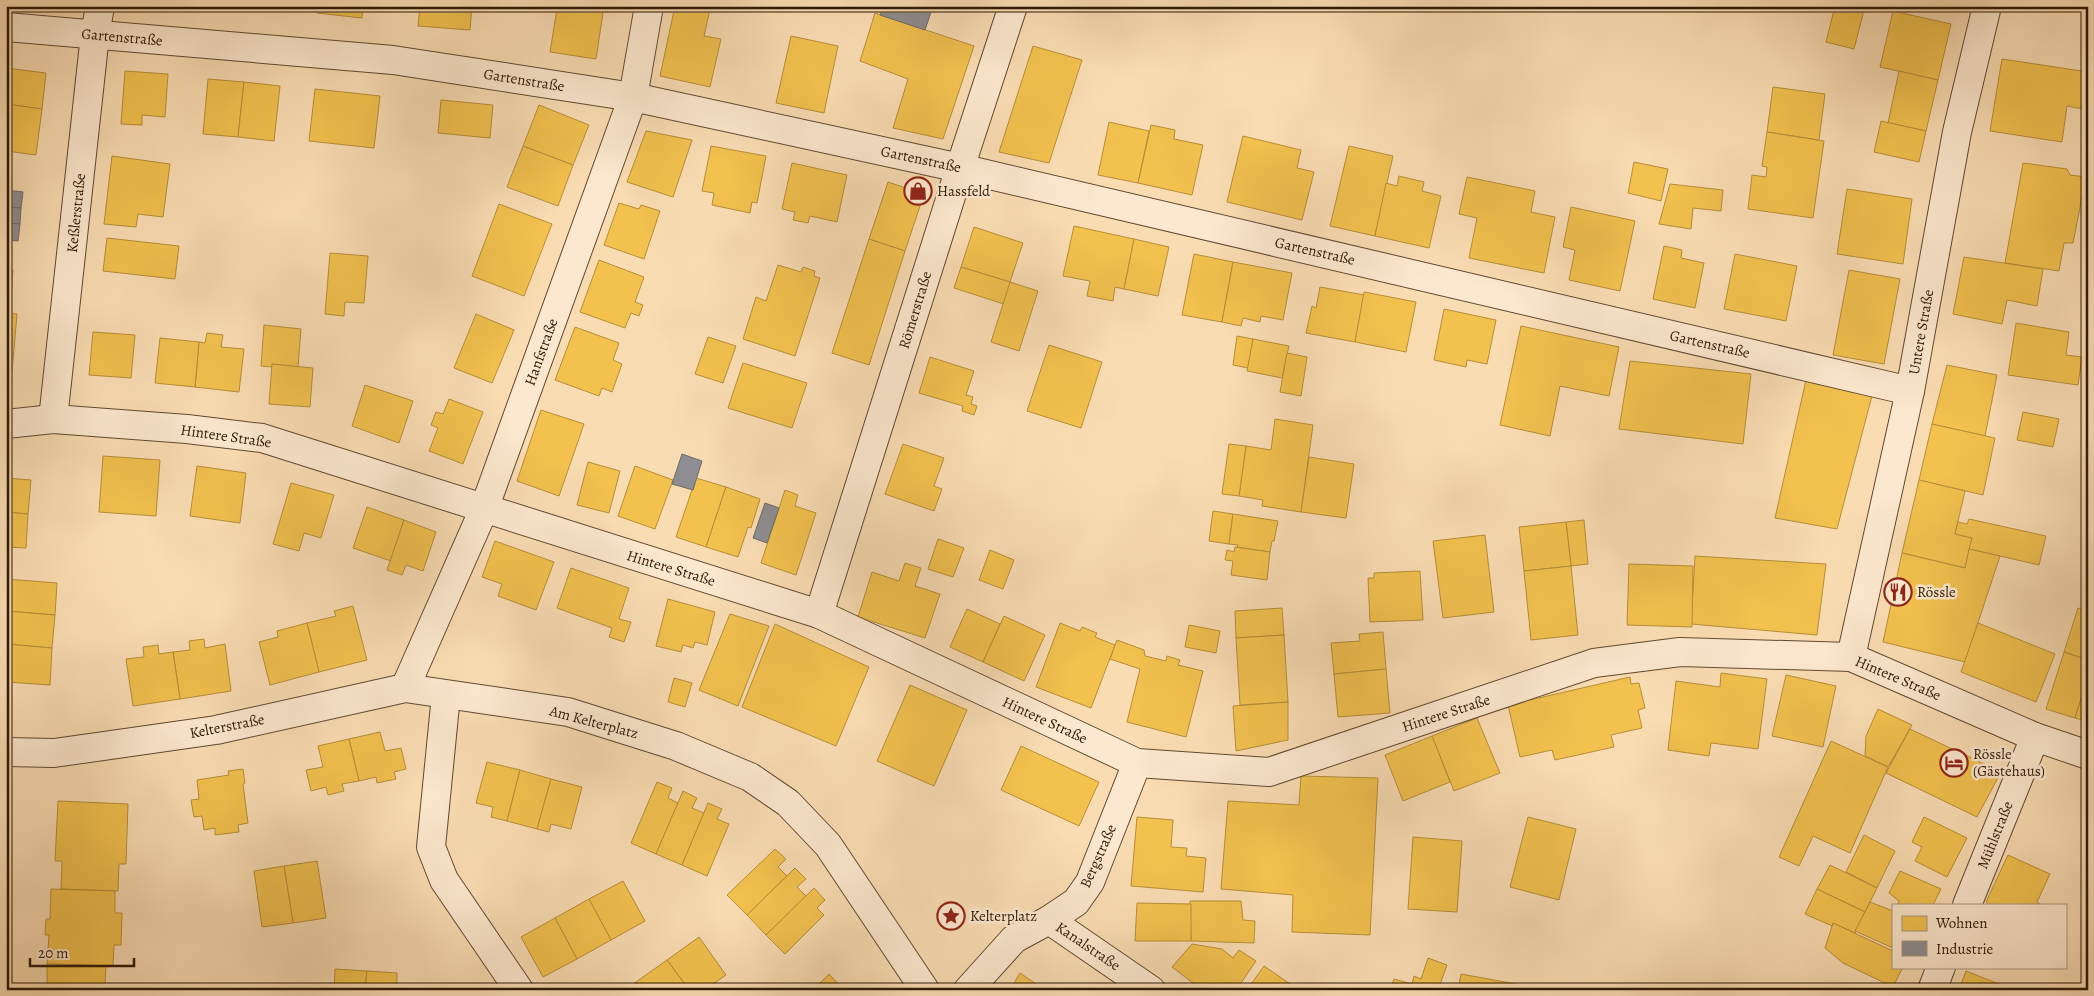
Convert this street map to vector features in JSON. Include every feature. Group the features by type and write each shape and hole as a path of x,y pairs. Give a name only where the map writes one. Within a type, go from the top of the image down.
{"street":[{"name":"Keßlerstraße","path":"53,419 95,35 100,6"},
{"name":"Hanfstraße","path":"405,688 484,509 633,97 649,6"},
{"name":"Römerstraße","path":"820,614 960,168 1013,6"},
{"name":"Untere Straße","path":"1851,657 1910,391 1957,132 1987,6"},
{"name":"Gartenstraße","path":"6,27 393,60 633,97 960,168 1910,391"},
{"name":"Hintere Straße","path":"6,424 53,419 262,438 820,614 1137,763 1269,772 1594,663 1680,652 1851,657 2036,737 2088,755"},
{"name":"Kelterstraße","path":"6,752 54,753 216,730 405,688 446,695"},
{"path":"446,695 431,847 444,880 519,990"},
{"name":"Am Kelterplatz","path":"446,695 568,712 676,746 750,777 788,803 828,846 925,990"},
{"name":"Mühlstraße","path":"1967,904 2036,737"},
{"name":"Bergstraße","path":"968,990 1014,940 1076,902 1090,882 1137,763"},
{"name":"Kanalstraße","path":"1049,920 1152,990"},
{"path":"1932,990 1941,968"}],"building: Wohnen":[{"path":"318,6 363,6 362,18 317,13"},
{"path":"420,6 472,6 470,30 418,26"},
{"path":"549,6 604,6 596,59 550,52 557,9 548,8"},
{"path":"675,6 697,6 710,9 704,36 721,39 710,87 660,76"},
{"path":"1835,6 1865,6 1854,49 1826,42"},
{"path":"1893,11 1951,24 1938,80 1880,67"},
{"path":"875,13 974,46 943,139 893,128 908,79 860,61"},
{"path":"791,36 838,46 824,113 776,103"},
{"path":"1033,46 1082,60 1049,163 999,152"},
{"path":"2002,59 2088,72 2083,109 2067,106 2062,142 1990,131"},
{"path":"6,68 46,73 42,109 6,104"},
{"path":"125,71 168,74 165,117 142,115 142,125 121,124"},
{"path":"1899,71 1938,80 1926,131 1888,123"},
{"path":"208,79 244,82 238,137 203,134"},
{"path":"244,82 280,86 274,141 238,137"},
{"path":"1773,87 1825,94 1819,140 1767,132"},
{"path":"315,89 380,96 374,148 309,141"},
{"path":"441,100 493,105 490,138 438,133"},
{"path":"6,104 42,109 36,155 6,151"},
{"path":"539,105 589,125 573,165 523,146"},
{"path":"1881,121 1926,131 1919,162 1874,152"},
{"path":"1109,122 1149,131 1138,183 1098,175"},
{"path":"1151,125 1175,130 1174,139 1203,145 1192,195 1138,183"},
{"path":"646,131 692,140 673,197 627,182"},
{"path":"1767,132 1824,141 1813,218 1748,209 1752,175 1766,177 1767,167 1762,166"},
{"path":"1243,136 1301,150 1297,168 1314,172 1302,220 1227,202"},
{"path":"523,146 573,165 558,206 507,187"},
{"path":"711,146 766,156 757,203 752,202 750,213 712,205 714,193 702,191"},
{"path":"1349,146 1393,156 1375,236 1330,226"},
{"path":"112,156 170,164 163,217 138,214 136,227 104,224"},
{"path":"1634,162 1668,169 1661,201 1628,193"},
{"path":"792,163 847,175 837,222 810,216 808,223 793,220 795,212 782,209"},
{"path":"2023,163 2067,169 2070,175 2086,177 2073,243 2064,243 2059,271 2005,263"},
{"path":"1399,176 1424,182 1422,191 1441,196 1429,248 1375,236 1386,183 1397,186"},
{"path":"1467,177 1535,191 1531,212 1555,217 1544,273 1469,258 1477,218 1459,214"},
{"path":"888,182 924,194 905,251 869,239"},
{"path":"1670,184 1723,190 1721,211 1693,208 1691,229 1659,224"},
{"path":"1847,189 1912,199 1903,264 1837,254"},
{"path":"619,203 639,209 641,205 660,211 644,259 604,245"},
{"path":"499,204 552,224 524,296 472,276"},
{"path":"1571,207 1635,221 1620,291 1569,280 1575,250 1563,247"},
{"path":"1074,226 1134,239 1124,289 1115,287 1113,301 1087,296 1090,281 1063,276"},
{"path":"974,227 1023,243 1010,282 961,267"},
{"path":"107,238 179,246 175,279 103,271"},
{"path":"869,239 905,251 869,365 832,353"},
{"path":"1134,239 1169,247 1158,296 1124,289"},
{"path":"1664,246 1682,250 1681,258 1704,263 1695,308 1653,299"},
{"path":"330,253 368,256 364,303 345,302 344,316 325,314"},
{"path":"1194,254 1233,262 1222,322 1182,315"},
{"path":"1735,254 1797,266 1786,321 1724,309"},
{"path":"1964,257 2043,269 2037,306 2007,300 2002,324 1953,314"},
{"path":"599,260 644,277 635,302 643,305 639,316 631,313 625,328 580,312"},
{"path":"1233,262 1292,273 1283,320 1261,316 1260,322 1243,318 1241,326 1222,322"},
{"path":"778,265 801,272 803,267 815,271 814,276 820,278 795,356 743,339 756,297 766,301"},
{"path":"961,267 1010,282 1004,304 954,288"},
{"path":"6,270 13,270 10,314 6,313"},
{"path":"1849,270 1900,279 1884,364 1833,355"},
{"path":"1010,282 1038,291 1019,351 991,342"},
{"path":"1320,287 1364,295 1355,342 1306,333 1312,306 1316,308"},
{"path":"1364,292 1416,302 1406,352 1355,342"},
{"path":"1444,309 1496,320 1487,364 1467,360 1466,367 1434,360"},
{"path":"6,313 17,314 12,372 6,372"},
{"path":"476,314 514,330 492,383 454,368"},
{"path":"2016,323 2069,332 2066,355 2082,357 2078,385 2008,375"},
{"path":"264,325 301,329 298,367 272,364 272,367 261,366"},
{"path":"1521,326 1619,347 1609,396 1560,386 1550,436 1500,425"},
{"path":"575,327 619,343 613,360 622,364 612,392 602,388 599,396 555,380"},
{"path":"93,332 135,335 131,378 89,375"},
{"path":"207,333 223,335 221,347 244,349 239,392 195,387 199,342 205,343"},
{"path":"1237,336 1253,339 1248,368 1233,365"},
{"path":"708,337 736,346 723,383 695,374"},
{"path":"160,338 199,342 195,387 155,383"},
{"path":"1253,339 1289,346 1282,378 1247,371"},
{"path":"1049,345 1102,362 1081,428 1027,411"},
{"path":"1287,353 1307,357 1301,396 1280,392"},
{"path":"930,357 974,371 966,395 973,397 971,404 977,406 974,415 962,411 963,406 919,393"},
{"path":"1630,361 1751,374 1743,444 1619,429"},
{"path":"743,363 807,383 792,428 728,408"},
{"path":"272,364 313,368 310,407 269,404"},
{"path":"1947,365 1997,375 1985,436 1932,424"},
{"path":"1806,380 1873,392 1837,529 1775,518"},
{"path":"365,385 413,401 399,443 352,426"},
{"path":"449,399 483,412 463,464 429,451 438,428 431,425 436,412 443,414"},
{"path":"541,410 584,424 559,496 517,481"},
{"path":"2023,412 2059,419 2053,447 2017,440"},
{"path":"1275,419 1313,425 1301,512 1262,506 1263,500 1239,496 1246,446 1271,450"},
{"path":"1932,424 1995,438 1983,495 1919,480"},
{"path":"903,444 944,458 934,486 942,489 934,511 885,494"},
{"path":"1229,444 1246,446 1239,496 1222,494"},
{"path":"103,456 160,460 156,516 99,512"},
{"path":"1309,457 1354,464 1346,518 1301,512"},
{"path":"588,462 620,471 609,513 577,505"},
{"path":"197,466 246,473 240,523 190,516"},
{"path":"635,466 673,480 655,529 618,516"},
{"path":"6,478 31,480 28,514 6,512"},
{"path":"696,478 726,487 706,547 676,537"},
{"path":"1919,480 1965,491 1955,534 1972,538 1965,568 1902,553"},
{"path":"291,483 334,495 321,538 304,533 299,551 273,544"},
{"path":"726,487 760,499 751,528 748,527 738,557 706,547"},
{"path":"785,490 798,495 795,506 816,513 796,575 761,563"},
{"path":"367,507 404,520 391,561 353,548"},
{"path":"1213,511 1233,514 1229,544 1209,541"},
{"path":"6,512 28,514 26,548 6,547"},
{"path":"1233,514 1278,521 1270,552 1229,544"},
{"path":"1969,519 2046,536 2039,565 1969,549 1972,538 1955,534 1958,522 1967,524"},
{"path":"404,520 436,532 423,571 406,565 402,575 387,570"},
{"path":"1584,520 1588,564 1571,566 1566,522"},
{"path":"1566,522 1571,566 1524,571 1519,527"},
{"path":"1485,535 1494,612 1443,618 1433,541"},
{"path":"938,539 964,548 953,577 928,569"},
{"path":"495,541 554,562 536,610 498,596 502,584 482,577"},
{"path":"1235,547 1270,552 1267,580 1231,575 1233,561 1225,560 1227,550 1234,552"},
{"path":"1969,549 2000,556 1965,662 1883,642 1902,553 1965,568"},
{"path":"990,550 1014,560 1003,589 979,580"},
{"path":"1695,556 1826,564 1817,635 1691,624"},
{"path":"905,563 921,568 915,586 940,594 925,638 858,617 872,572 899,581"},
{"path":"1629,564 1693,566 1692,627 1627,625"},
{"path":"1571,566 1578,635 1531,640 1524,571"},
{"path":"571,568 629,588 619,619 631,622 624,642 609,637 612,628 557,608"},
{"path":"1420,571 1423,620 1370,622 1368,578 1374,578 1374,573"},
{"path":"6,579 57,583 55,615 6,611"},
{"path":"668,599 715,612 707,645 695,642 693,648 683,645 681,652 656,646"},
{"path":"353,606 367,660 319,672 307,623 336,616 334,611"},
{"path":"1282,608 1284,635 1236,638 1235,611"},
{"path":"2078,608 2088,611 2088,660 2064,652"},
{"path":"967,609 1000,624 983,662 950,647"},
{"path":"6,611 55,615 52,648 6,644"},
{"path":"730,614 769,626 738,706 699,690"},
{"path":"1004,616 1045,635 1024,681 983,662"},
{"path":"307,623 319,672 270,685 259,642 278,637 277,631"},
{"path":"1060,623 1080,631 1082,627 1097,633 1095,637 1115,645 1091,708 1036,687"},
{"path":"1978,623 2055,654 2036,702 1961,672"},
{"path":"775,624 869,667 836,746 742,707"},
{"path":"1189,625 1220,631 1216,653 1185,647"},
{"path":"1383,632 1386,669 1334,674 1331,643 1360,641 1359,634"},
{"path":"1284,635 1288,702 1240,705 1236,638"},
{"path":"204,639 205,648 225,644 231,691 180,699 173,652 190,650 189,641"},
{"path":"1117,640 1144,650 1145,656 1166,661 1167,656 1180,660 1178,665 1203,671 1186,737 1127,722 1140,669 1110,659"},
{"path":"6,644 52,648 50,685 6,682"},
{"path":"158,645 159,654 173,652 180,699 133,706 126,659 144,657 143,647"},
{"path":"2064,652 2088,660 2088,677 2075,718 2046,709"},
{"path":"1386,669 1390,713 1338,717 1334,674"},
{"path":"1721,673 1767,679 1758,749 1711,743 1709,756 1668,750 1676,681 1720,687"},
{"path":"1786,675 1836,686 1823,747 1772,736"},
{"path":"1630,677 1631,684 1639,683 1645,708 1638,710 1642,728 1611,735 1614,747 1555,760 1552,750 1520,757 1508,705"},
{"path":"2088,677 2088,722 2075,718"},
{"path":"674,678 692,683 685,707 668,702"},
{"path":"910,685 967,710 934,786 877,761"},
{"path":"1288,702 1288,740 1236,751 1233,706"},
{"path":"1878,709 1912,725 1888,767 1865,756 1866,736"},
{"path":"1477,718 1500,773 1454,791 1432,736"},
{"path":"1910,729 2001,772 1977,817 1886,773"},
{"path":"380,732 385,751 401,748 406,769 394,772 396,779 377,783 376,777 359,781 349,739"},
{"path":"1432,736 1450,782 1403,801 1385,755"},
{"path":"349,739 359,781 342,784 344,791 328,795 326,787 311,791 306,770 323,767 318,746"},
{"path":"1831,741 1888,767 1850,853 1813,836 1799,866 1779,857"},
{"path":"1021,746 1099,782 1079,826 1001,790"},
{"path":"487,762 520,770 507,821 491,817 493,807 476,803"},
{"path":"243,769 248,823 238,825 239,832 215,835 215,828 204,830 202,816 194,817 191,800 199,799 197,780 229,775 228,771"},
{"path":"520,770 551,779 537,829 507,821"},
{"path":"1301,776 1378,778 1370,935 1292,932 1293,895 1221,889 1228,801 1299,805"},
{"path":"551,779 582,787 571,829 551,824 549,832 537,829"},
{"path":"657,782 672,788 668,798 678,803 656,854 631,843"},
{"path":"683,791 697,798 692,808 704,813 682,865 656,854"},
{"path":"58,801 128,804 126,864 119,864 118,891 61,889 62,861 55,861"},
{"path":"708,803 722,809 717,819 729,824 707,876 682,865"},
{"path":"1137,817 1173,820 1171,847 1187,848 1186,856 1206,858 1203,892 1131,886"},
{"path":"1528,817 1576,829 1559,900 1510,887"},
{"path":"1924,817 1967,838 1947,877 1915,861 1922,847 1912,842"},
{"path":"1864,835 1895,851 1877,888 1846,872"},
{"path":"1413,837 1462,841 1457,912 1408,909"},
{"path":"775,849 786,859 778,867 787,876 747,915 727,895"},
{"path":"2008,855 2050,874 2037,902 2040,904 1989,904 1986,902"},
{"path":"317,861 326,918 293,923 284,866"},
{"path":"1830,865 1877,888 1865,912 1817,889"},
{"path":"284,866 293,923 262,927 254,871"},
{"path":"795,868 806,879 797,887 806,896 766,935 747,915"},
{"path":"1900,871 1941,889 1934,904 1898,904 1899,901 1889,893"},
{"path":"623,881 645,921 611,940 589,899"},
{"path":"814,888 825,900 817,908 824,915 785,954 766,935"},
{"path":"51,889 115,891 115,913 122,913 121,945 114,945 113,966 47,964 49,935 45,935 46,919 50,919"},
{"path":"1817,889 1865,912 1855,933 1833,923 1832,926 1805,914"},
{"path":"589,899 611,940 577,959 555,918"},
{"path":"1190,901 1241,901 1243,920 1255,921 1254,943 1191,941"},
{"path":"1870,902 1892,911 1892,948 1855,931"},
{"path":"1137,903 1191,904 1191,941 1135,941"},
{"path":"555,918 577,959 543,977 521,937"},
{"path":"1833,923 1892,951 1892,968 1902,968 1893,987 1843,963 1825,948"},
{"path":"699,937 726,975 705,990 689,990 667,960"},
{"path":"1192,944 1222,949 1233,958 1239,950 1256,961 1236,990 1202,990 1172,967"},
{"path":"1428,958 1447,965 1438,990 1390,990 1394,979 1412,984 1414,976 1421,979"},
{"path":"667,960 689,990 641,990 636,982"},
{"path":"47,964 106,966 105,985 114,986 114,990 47,990"},
{"path":"1264,966 1299,990 1247,990"},
{"path":"335,969 367,971 365,990 334,990"},
{"path":"367,971 397,973 397,990 365,990"},
{"path":"1966,971 2014,990 1959,990"},
{"path":"1020,973 1045,990 1010,990"},
{"path":"829,974 844,990 813,990"},
{"path":"1461,974 1521,985 1520,990 1458,990"},
{"path":"636,982 641,990 625,990"},
{"path":"215,986 253,988 253,990 214,990"}],"building: Industrie":[{"path":"883,6 933,6 925,30 880,15"},
{"path":"6,190 23,192 21,208 6,207"},
{"path":"6,207 21,208 20,224 6,223"},
{"path":"6,223 20,224 18,241 6,240"},
{"path":"682,454 702,461 693,490 672,484"},
{"path":"765,503 779,508 767,543 753,538"}],"place":[{"name":"Hassfeld","path":"918,191"},
{"name":"Rössle","path":"1898,592"},
{"name":"Rössle (Gästehaus)","path":"1954,763"},
{"name":"Kelterplatz","path":"951,916"}]}
